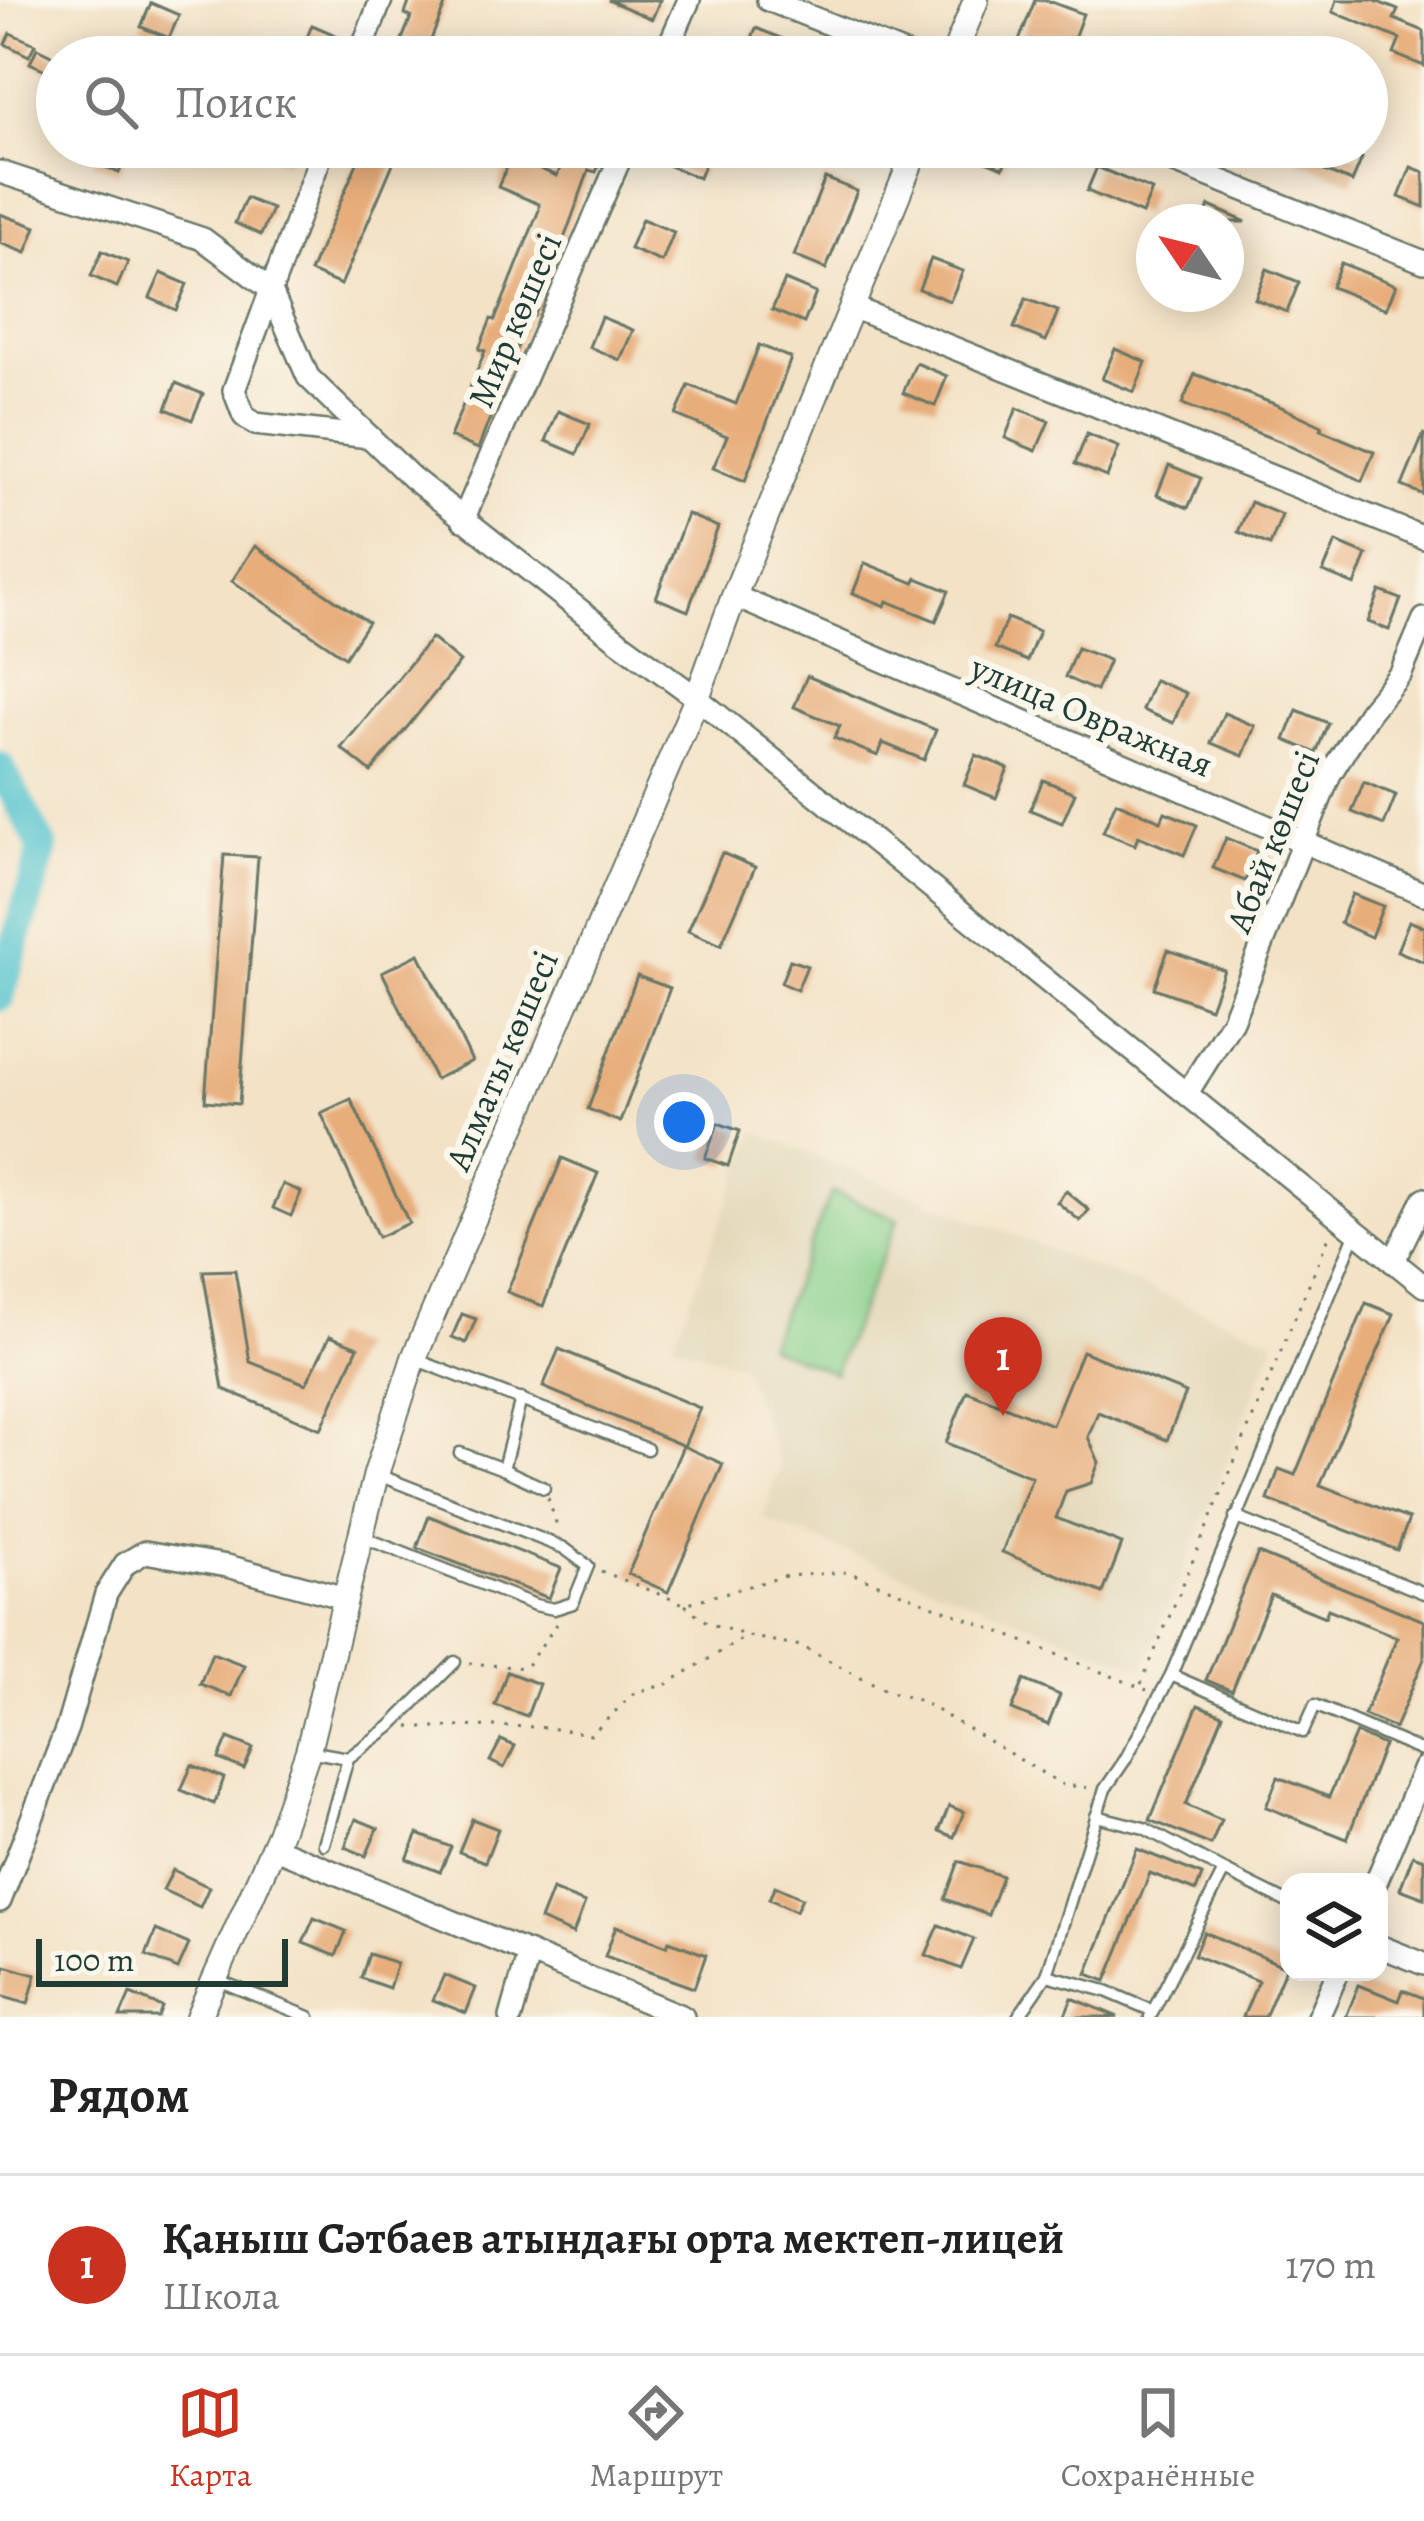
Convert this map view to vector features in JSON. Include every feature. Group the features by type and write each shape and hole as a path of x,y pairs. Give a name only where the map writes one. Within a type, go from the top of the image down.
{"street":[{"path":"367,36 380,0"},
{"path":"673,36 689,0"},
{"path":"767,0 858,36"},
{"path":"961,36 976,0"},
{"path":"316,168 233,390 244,416 255,424 370,437"},
{"name":"Мир көшесі","path":"463,520 616,168"},
{"name":"Алматы көшесі","path":"198,2017 273,1847 308,1751 376,1474 414,1358 698,698 734,596 908,168"},
{"path":"1189,168 1424,262"},
{"path":"0,172 203,239 270,289 308,377 463,520 698,698 1424,1286"},
{"path":"852,307 1424,538"},
{"name":"улица Овражная","path":"734,596 1424,894"},
{"name":"Абай көшесі","path":"1187,1093 1232,1021 1330,774 1369,712 1401,673 1424,619"},
{"path":"1393,1262 1424,1199"},
{"path":"0,1901 68,1728 106,1594 125,1564 145,1552 227,1566 345,1598"},
{"path":"1380,1873 1424,1768"},
{"path":"273,1847 683,2017"},
{"path":"1388,1950 1424,1964"},
{"path":"511,2017 529,1953"},
{"path":"1318,2017 1334,1981"}],"lane":[{"path":"1018,2017 1047,1975 1105,1789 1171,1676 1356,1232"},
{"path":"414,1358 647,1450"},
{"path":"503,1469 521,1399"},
{"path":"460,1454 544,1488"},
{"path":"360,1536 535,1606 554,1609 573,1603 583,1587 588,1566 564,1548 376,1474"},
{"path":"1235,1517 1424,1593"},
{"path":"324,1844 348,1758 390,1727 455,1662"},
{"path":"1171,1676 1303,1732 1315,1705 1424,1752"},
{"path":"308,1751 348,1758"},
{"path":"1096,1816 1144,1828 1280,1899"},
{"path":"1047,1975 1106,1991 1152,2014 1224,1871"},
{"path":"215,1979 309,2017"}],"path":[{"path":"1140,1686 1337,1217"},
{"path":"544,1488 564,1548"},
{"path":"588,1566 684,1604 708,1623 801,1646 888,1691 921,1701 1064,1784 1105,1789"},
{"path":"684,1604 786,1576 848,1571 1160,1696"},
{"path":"455,1662 525,1668 573,1603"},
{"path":"390,1727 482,1729 509,1724 591,1735 635,1692 665,1684 747,1636"}],"shaded area":[{"path":"756,1132 1276,1340 1144,1668 763,1519 780,1465 742,1366 673,1343"}],"green space":[{"path":"832,1192 898,1219 834,1373 768,1346"}],"building":[{"path":"410,0 447,0 432,36 403,36 411,17 405,14"},
{"path":"608,0 660,0 652,19"},
{"path":"1035,0 1083,14 1075,36 1021,36"},
{"path":"1337,0 1373,0 1398,10 1394,19 1424,31 1424,66 1394,54 1400,39 1333,12"},
{"path":"151,3 179,15 170,36 141,27"},
{"path":"312,25 338,36 308,36"},
{"path":"756,28 776,36 753,36"},
{"path":"10,33 35,44 29,56 5,44"},
{"path":"1411,167 1424,172 1424,207 1399,197"},
{"path":"355,168 391,168 341,285 310,272"},
{"path":"506,168 538,168 557,176 560,168 598,168 589,170 547,286 534,316 530,314 478,449 450,437 485,351 479,349 539,210 539,204 498,187"},
{"path":"674,168 703,168 699,178"},
{"path":"1097,168 1152,190 1146,204 1136,204 1136,211 1087,191"},
{"path":"1317,168 1358,168 1352,182"},
{"path":"825,178 857,191 826,269 794,256"},
{"path":"246,198 272,209 261,235 235,223"},
{"path":"0,214 36,227 26,253 0,243"},
{"path":"642,219 674,232 662,262 630,249"},
{"path":"102,251 128,262 117,287 91,276"},
{"path":"931,259 963,271 950,301 919,289"},
{"path":"1341,263 1396,285 1386,309 1331,287"},
{"path":"1267,269 1299,282 1287,312 1255,299"},
{"path":"161,273 187,284 176,310 150,298"},
{"path":"785,280 816,293 804,323 772,310"},
{"path":"1026,299 1058,311 1046,341 1014,328"},
{"path":"601,317 633,330 620,360 589,347"},
{"path":"759,345 791,358 745,481 713,468 727,436 676,415 689,385 736,404"},
{"path":"1115,349 1146,362 1134,392 1102,379"},
{"path":"916,363 947,376 935,406 903,393"},
{"path":"1195,374 1277,405 1374,452 1362,481 1279,441 1182,404"},
{"path":"176,383 203,394 192,420 166,409"},
{"path":"1017,408 1049,421 1036,451 1005,438"},
{"path":"558,411 590,424 577,454 546,441"},
{"path":"1424,433 1424,495 1402,486"},
{"path":"1087,434 1119,447 1107,477 1075,464"},
{"path":"1169,465 1201,478 1188,508 1157,495"},
{"path":"1251,502 1282,515 1270,545 1238,532"},
{"path":"687,514 718,527 688,611 656,598"},
{"path":"1336,542 1367,555 1355,585 1323,572"},
{"path":"255,546 368,622 345,657 232,581"},
{"path":"865,563 949,591 936,621 853,593"},
{"path":"1380,591 1401,599 1389,630 1368,622"},
{"path":"1007,618 1039,631 1027,661 995,648"},
{"path":"431,638 460,662 371,772 341,748"},
{"path":"1077,648 1109,660 1096,691 1065,677"},
{"path":"807,676 936,730 924,760 883,743 878,756 834,738 840,726 794,707"},
{"path":"1154,680 1186,693 1173,723 1142,710"},
{"path":"1297,710 1328,723 1316,753 1285,740"},
{"path":"1224,713 1255,726 1243,756 1211,743"},
{"path":"976,755 1008,768 996,798 964,785"},
{"path":"1043,780 1075,793 1062,823 1030,810"},
{"path":"1364,782 1396,795 1384,825 1352,812"},
{"path":"1116,802 1161,821 1165,812 1197,825 1184,855 1138,836 1135,845 1103,832"},
{"path":"1226,838 1257,851 1245,881 1213,868"},
{"path":"722,853 755,867 721,945 688,931"},
{"path":"224,855 258,857 239,1104 205,1101"},
{"path":"1352,894 1383,906 1371,937 1340,923"},
{"path":"1409,921 1424,927 1424,962 1397,951"},
{"path":"1168,950 1224,970 1210,1008 1154,988"},
{"path":"419,954 472,1061 435,1079 382,972"},
{"path":"790,960 807,966 797,990 781,983"},
{"path":"637,976 670,988 620,1122 588,1109"},
{"path":"351,1099 409,1223 378,1237 321,1113"},
{"path":"718,1123 740,1131 728,1166 705,1158"},
{"path":"562,1158 598,1173 543,1306 507,1292"},
{"path":"283,1184 301,1192 291,1216 273,1208"},
{"path":"1066,1191 1089,1210 1080,1221 1057,1202"},
{"path":"235,1270 250,1362 306,1384 330,1336 358,1347 321,1429 223,1389 203,1271"},
{"path":"1366,1303 1394,1314 1320,1485 1409,1519 1397,1550 1268,1500 1279,1469 1295,1475"},
{"path":"462,1314 476,1319 466,1343 452,1337"},
{"path":"559,1349 700,1408 684,1446 543,1387"},
{"path":"1082,1351 1186,1393 1167,1440 1098,1412 1088,1437 1099,1462 1091,1483 1066,1491 1056,1518 1122,1544 1103,1593 1002,1552 1032,1477 946,1443 967,1391 1052,1425"},
{"path":"683,1446 723,1464 668,1592 628,1574"},
{"path":"429,1516 561,1568 549,1598 417,1548"},
{"path":"1258,1553 1424,1621 1424,1659 1395,1728 1364,1715 1397,1637 1328,1609 1325,1617 1271,1595 1232,1691 1206,1680"},
{"path":"212,1653 244,1665 231,1696 200,1684"},
{"path":"507,1672 539,1684 527,1716 495,1705"},
{"path":"1024,1680 1060,1695 1048,1725 1012,1710"},
{"path":"1198,1705 1223,1715 1186,1805 1221,1820 1211,1845 1150,1820"},
{"path":"1356,1733 1384,1745 1347,1839 1266,1807 1278,1777 1329,1797"},
{"path":"228,1738 253,1748 244,1769 219,1759"},
{"path":"501,1740 515,1746 504,1768 490,1761"},
{"path":"192,1765 224,1778 214,1804 181,1790"},
{"path":"949,1806 964,1812 954,1837 939,1831"},
{"path":"356,1819 378,1828 366,1856 345,1847"},
{"path":"472,1819 498,1829 485,1862 459,1852"},
{"path":"418,1834 451,1847 440,1872 407,1859"},
{"path":"1137,1849 1202,1875 1196,1891 1150,1873 1106,1981 1087,1974"},
{"path":"1413,1855 1424,1859 1424,1898 1400,1889"},
{"path":"959,1861 1002,1876 988,1915 945,1899"},
{"path":"173,1870 209,1887 200,1907 163,1890"},
{"path":"775,1886 802,1898 796,1911 769,1899"},
{"path":"552,1890 585,1903 573,1934 540,1920"},
{"path":"314,1918 346,1931 336,1956 303,1943"},
{"path":"939,1925 974,1939 961,1969 926,1955"},
{"path":"616,1926 706,1955 694,1988 605,1956"},
{"path":"156,1930 189,1944 178,1969 146,1955"},
{"path":"1204,1932 1280,1964 1280,1981 1265,2017 1243,2017 1258,1981 1194,1955"},
{"path":"369,1954 397,1963 389,1988 361,1978"},
{"path":"5,1966 36,1975 28,2004 0,1996"},
{"path":"444,1975 476,1988 466,2013 433,2000"},
{"path":"1359,1985 1399,2001 1403,1990 1424,1998 1424,2017 1346,2017"},
{"path":"130,1994 162,2007 158,2017 120,2017"},
{"path":"1072,1998 1118,2017 1064,2017"}],"waterway":[{"path":"0,767 43,848 0,996"}],"place":[{"name":"Қаныш Сәтбаев атындағы орта мектеп-лицей","path":"1003,1416"}]}
